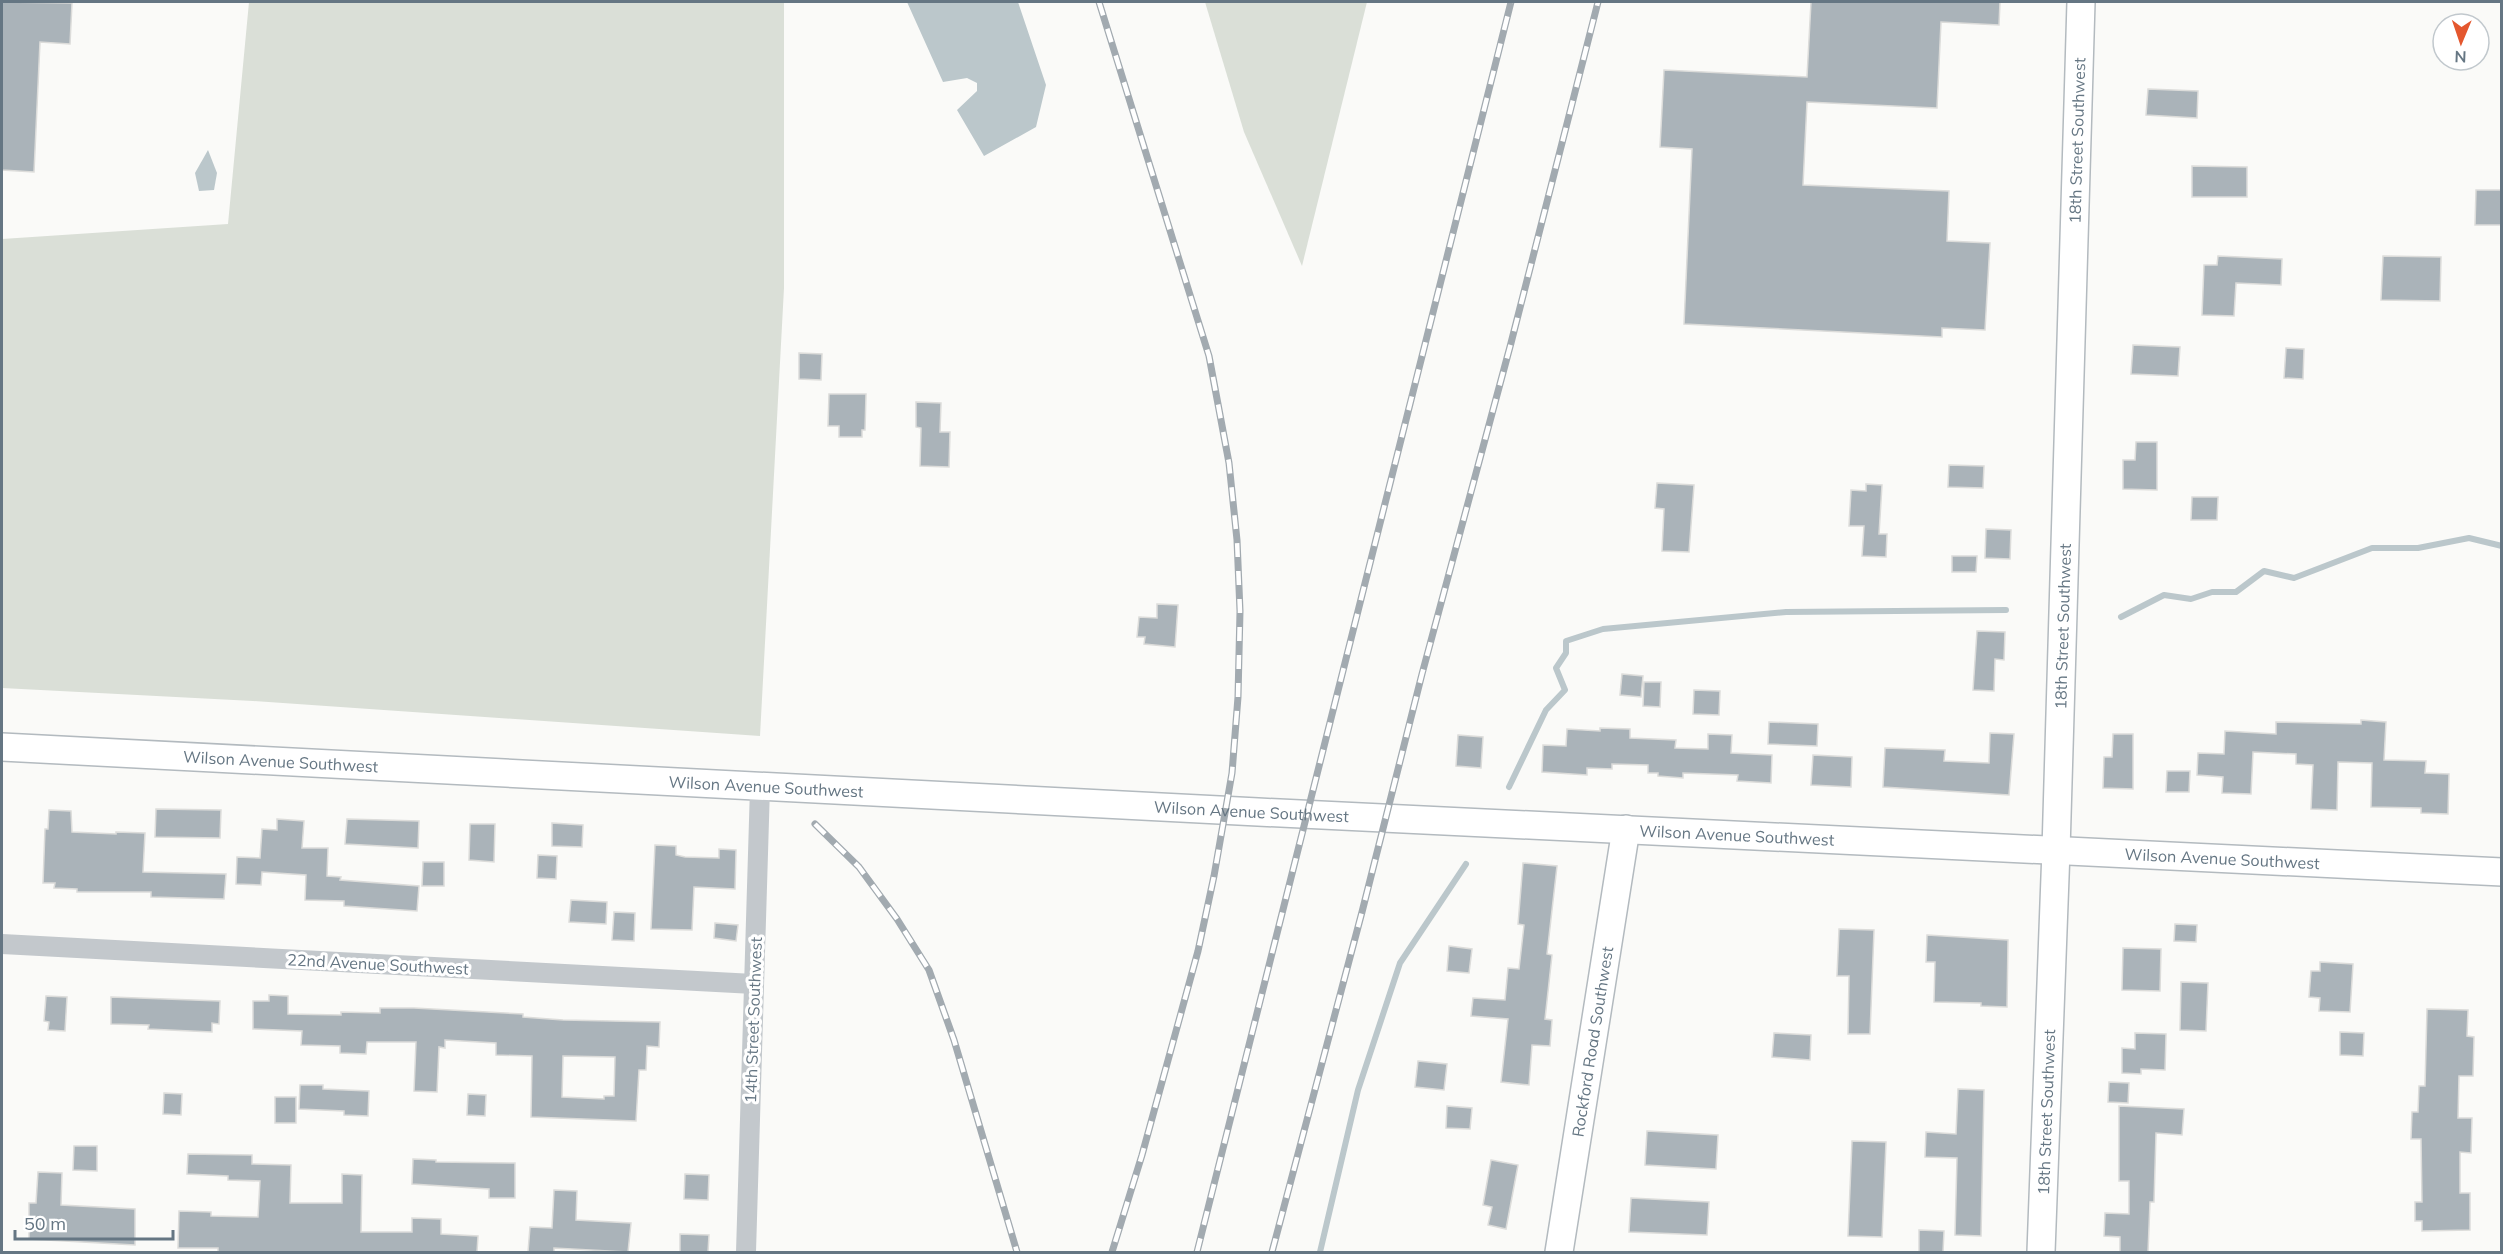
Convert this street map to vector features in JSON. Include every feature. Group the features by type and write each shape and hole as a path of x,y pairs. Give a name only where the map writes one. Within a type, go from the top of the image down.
{"main road":[{"name":"18th Street Southwest","path":"2041,1252 2056,850 2081,2"},
{"name":"Wilson Avenue Southwest","path":"2,747 760,787 2502,872"},
{"name":"Rockford Road Southwest","path":"1559,1252 1626,830"}],"street":[{"name":"14th Street Southwest","path":"746,1252 760,787"},
{"name":"22nd Avenue Southwest","path":"2,944 754,984"}],"shaded area":[{"path":"249,2 784,2 784,288 760,736 253,701 2,688 2,239 228,224"},
{"path":"907,2 1018,2 1046,85 1036,127 984,156 957,110 977,91 977,83 967,78 943,82"},
{"path":"1205,2 1367,2 1302,266 1244,132"},
{"path":"208,150 217,173 214,190 199,191 195,173"}],"building":[{"path":"2,2 72,3 70,44 40,42 34,172 2,170"},
{"path":"1811,2 2000,2 1999,25 1941,22 1937,108 1807,102 1803,185 1949,191 1947,241 1990,243 1985,330 1942,328 1942,337 1684,324 1692,149 1660,147 1664,70 1807,77"},
{"path":"2148,89 2198,91 2197,118 2146,115"},
{"path":"2192,166 2247,167 2247,197 2192,197"},
{"path":"2476,190 2502,190 2502,225 2475,225"},
{"path":"2218,256 2282,259 2281,285 2236,283 2234,316 2202,315 2204,265 2217,265"},
{"path":"2383,256 2441,257 2440,301 2381,300"},
{"path":"2133,345 2180,347 2178,376 2131,374"},
{"path":"2286,348 2304,349 2303,379 2284,378"},
{"path":"799,353 822,354 821,380 799,379"},
{"path":"829,394 866,394 865,430 862,430 862,437 839,437 839,426 828,426"},
{"path":"916,402 941,403 940,432 950,432 949,467 920,466 921,428 916,427"},
{"path":"2136,442 2157,442 2157,490 2123,489 2123,460 2135,460"},
{"path":"1949,465 1984,466 1983,488 1948,487"},
{"path":"1657,483 1694,485 1689,552 1662,551 1664,509 1655,508"},
{"path":"1866,484 1882,485 1879,534 1887,534 1886,557 1862,556 1864,526 1849,526 1851,490 1866,491"},
{"path":"2192,497 2218,497 2217,520 2191,520"},
{"path":"1986,529 2011,530 2010,559 1985,558"},
{"path":"1952,556 1977,556 1976,572 1952,572"},
{"path":"1157,604 1178,605 1175,647 1144,644 1145,637 1137,637 1139,617 1157,618"},
{"path":"1977,631 2005,632 2004,660 1995,659 1994,691 1973,690"},
{"path":"1622,674 1643,676 1641,697 1620,695"},
{"path":"1644,682 1661,682 1660,707 1643,706"},
{"path":"1694,690 1720,691 1719,715 1693,714"},
{"path":"2361,720 2386,722 2384,760 2426,761 2425,773 2449,774 2448,814 2421,813 2421,808 2371,807 2372,763 2338,762 2337,810 2311,809 2313,765 2296,764 2296,754 2253,752 2251,794 2222,793 2223,777 2197,775 2198,753 2224,754 2225,731 2276,734 2276,722 2361,724"},
{"path":"1769,722 1818,724 1817,746 1768,744"},
{"path":"1600,728 1630,729 1630,738 1676,740 1675,748 1708,749 1708,734 1732,735 1731,753 1772,755 1771,783 1737,781 1738,775 1683,773 1683,778 1658,776 1658,773 1648,773 1648,765 1612,764 1612,769 1587,768 1587,775 1542,772 1543,745 1566,746 1567,729 1600,731"},
{"path":"1990,733 2014,734 2009,795 1883,787 1885,748 1945,750 1944,761 1989,763"},
{"path":"2113,734 2133,734 2133,789 2103,788 2104,757 2112,757"},
{"path":"1458,735 1483,737 1481,768 1456,766"},
{"path":"1813,755 1852,757 1851,787 1811,785"},
{"path":"2167,771 2190,771 2189,792 2166,792"},
{"path":"156,809 221,810 220,838 155,837"},
{"path":"49,810 71,811 72,832 145,833 143,872 226,874 224,899 151,897 151,892 77,892 77,889 54,888 55,883 43,883 45,829 48,829"},
{"path":"277,819 304,821 302,848 328,848 327,876 341,877 340,880 419,886 417,911 344,906 344,901 305,900 306,875 262,872 261,885 236,884 237,857 260,858 262,829 277,830"},
{"path":"347,819 419,821 418,848 345,844"},
{"path":"552,823 583,825 582,847 552,846"},
{"path":"470,824 495,824 494,862 469,860"},
{"path":"655,845 676,846 676,855 685,857 719,858 719,849 736,850 735,889 694,887 692,930 651,929"},
{"path":"538,855 557,856 556,879 537,878"},
{"path":"423,862 444,862 444,886 422,886"},
{"path":"1523,863 1557,866 1547,954 1552,955 1545,1019 1552,1020 1550,1046 1532,1045 1529,1085 1501,1082 1508,1019 1471,1016 1473,998 1505,1000 1508,968 1519,969 1524,925 1518,924"},
{"path":"571,900 607,902 606,924 569,922"},
{"path":"614,912 635,913 634,941 612,940"},
{"path":"715,923 738,925 736,941 714,938"},
{"path":"2175,924 2197,925 2196,942 2174,941"},
{"path":"1839,929 1874,930 1870,1034 1848,1034 1849,976 1837,976"},
{"path":"1927,935 2008,940 2007,1007 1981,1006 1981,1003 1934,1002 1935,962 1926,962"},
{"path":"1449,946 1472,949 1469,973 1447,971"},
{"path":"2123,948 2161,949 2160,991 2122,990"},
{"path":"2320,962 2353,964 2350,1012 2319,1011 2320,998 2309,997 2311,971 2320,971"},
{"path":"2181,982 2208,983 2206,1031 2180,1030"},
{"path":"269,995 288,996 288,1014 341,1015 341,1012 380,1013 380,1008 414,1008 523,1014 523,1017 563,1020 660,1022 659,1047 647,1046 646,1070 639,1070 636,1121 531,1117 532,1056 496,1055 496,1043 445,1040 445,1048 439,1047 437,1092 414,1091 416,1042 367,1042 366,1054 340,1053 340,1046 301,1045 302,1031 253,1029 253,1001 269,1001","holes":["563,1056 615,1057 614,1096 604,1096 604,1099 562,1097"]},
{"path":"46,996 67,997 65,1031 48,1030 49,1022 44,1021"},
{"path":"111,997 220,1001 219,1024 212,1023 212,1032 148,1029 149,1025 111,1024"},
{"path":"2427,1009 2468,1010 2467,1036 2474,1037 2473,1076 2459,1076 2458,1118 2472,1118 2471,1153 2460,1152 2460,1193 2470,1193 2470,1230 2422,1231 2422,1221 2415,1221 2415,1202 2422,1202 2421,1139 2411,1139 2412,1112 2418,1112 2419,1086 2425,1086"},
{"path":"2340,1032 2364,1033 2363,1056 2340,1055"},
{"path":"1774,1033 1811,1035 1810,1060 1772,1057"},
{"path":"2135,1033 2166,1034 2165,1070 2141,1069 2141,1074 2122,1073 2122,1048 2135,1049"},
{"path":"1418,1061 1447,1064 1444,1090 1415,1087"},
{"path":"2109,1082 2129,1083 2128,1103 2108,1102"},
{"path":"300,1085 323,1085 323,1089 369,1091 368,1116 344,1115 344,1111 299,1109"},
{"path":"1958,1089 1984,1090 1981,1236 1955,1235 1957,1158 1925,1157 1926,1132 1956,1134"},
{"path":"164,1093 182,1094 181,1115 163,1114"},
{"path":"468,1094 486,1095 485,1116 467,1115"},
{"path":"275,1097 296,1097 296,1123 275,1123"},
{"path":"1447,1106 1472,1108 1470,1129 1446,1128"},
{"path":"2119,1106 2184,1109 2182,1135 2156,1133 2154,1202 2150,1202 2148,1252 2120,1252 2120,1237 2104,1236 2105,1213 2129,1214 2129,1181 2119,1181"},
{"path":"1647,1131 1718,1135 1716,1169 1645,1165"},
{"path":"1852,1141 1886,1142 1882,1237 1848,1236"},
{"path":"74,1146 97,1146 97,1171 73,1170"},
{"path":"188,1154 252,1155 252,1164 291,1165 290,1203 342,1203 342,1174 362,1175 361,1232 412,1232 412,1218 441,1219 441,1234 478,1236 477,1252 218,1252 218,1248 178,1248 179,1211 211,1212 211,1216 258,1217 260,1181 228,1180 228,1176 187,1174"},
{"path":"413,1159 436,1160 436,1162 515,1163 515,1198 489,1198 489,1189 412,1184"},
{"path":"1491,1160 1518,1165 1506,1229 1488,1225 1492,1207 1483,1205"},
{"path":"38,1172 62,1173 61,1205 135,1209 135,1245 29,1239 29,1203 36,1203"},
{"path":"685,1174 709,1175 708,1200 684,1199"},
{"path":"554,1190 577,1191 576,1220 631,1223 628,1252 554,1248 554,1252 528,1252 530,1227 552,1228"},
{"path":"1631,1198 1709,1202 1707,1235 1629,1232"},
{"path":"1919,1230 1944,1231 1943,1252 1919,1252"},
{"path":"680,1234 709,1235 708,1252 680,1252"}],"waterway":[{"path":"2121,617 2164,595 2191,599 2212,592 2236,592 2264,571 2294,578 2372,548 2418,548 2469,538 2502,546"},
{"path":"1509,787 1546,710 1565,690 1556,668 1566,653 1566,641 1603,629 1786,612 2006,610"},
{"path":"1320,1252 1358,1090 1400,963 1466,864"}],"railway":[{"path":"1099,2 1209,356 1229,463 1237,540 1240,611 1238,697 1232,773 1214,876 1198,951 1142,1155 1112,1252"},
{"path":"1197,1252 1511,2"},
{"path":"1272,1252 1422,674 1511,343 1598,2"},
{"path":"815,824 859,867 897,919 929,970 954,1040 1017,1252"}]}
